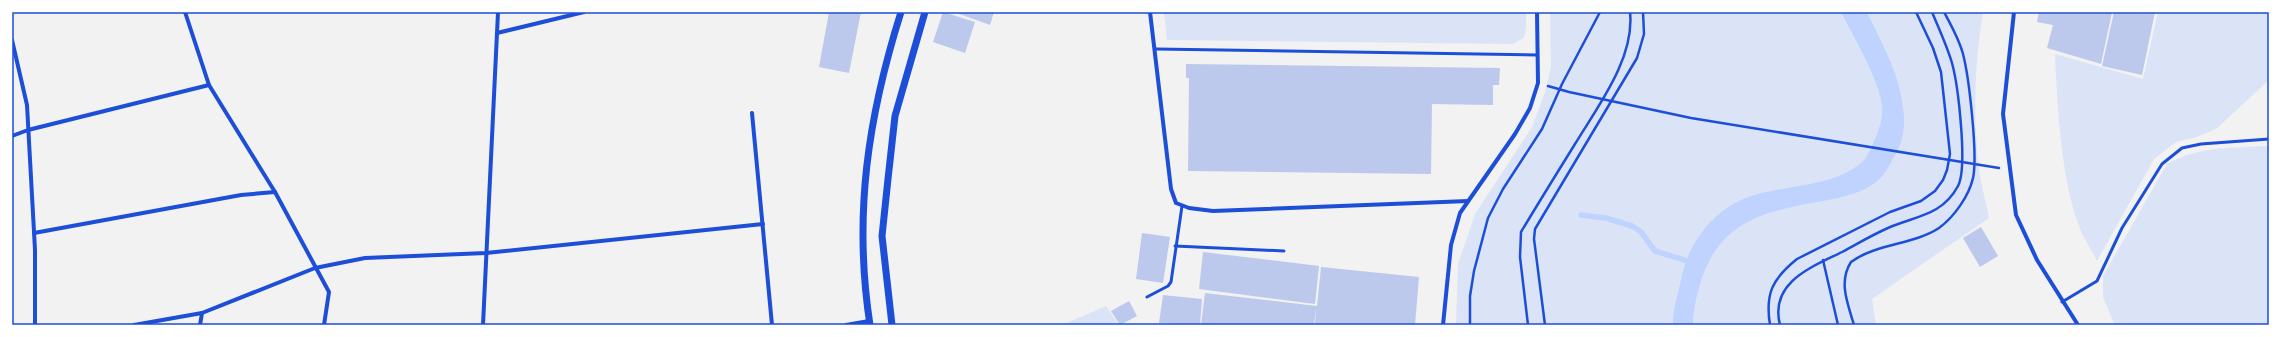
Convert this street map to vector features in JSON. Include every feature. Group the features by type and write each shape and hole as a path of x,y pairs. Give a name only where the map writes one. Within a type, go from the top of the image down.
{"street":[{"path":"185,12 209,85 275,192 329,292 324,325"},
{"path":"483,325 498,12"},
{"path":"497,33 584,12"},
{"path":"846,325 869,323 863,268 862,221 867,162 872,119 880,84 901,12"},
{"path":"892,325 882,236 888,179 895,116 926,12"},
{"path":"1150,12 1156,49 1170,189 1176,203 1182,206 1213,212 1468,201"},
{"path":"1443,325 1451,245 1460,213 1515,134 1530,108 1538,83 1537,12"},
{"path":"2014,12 2004,114 2016,215 2037,260 2062,302 2078,325"},
{"path":"12,40 27,105 34,233 35,325"},
{"path":"12,136 28,130 209,85"},
{"path":"752,113 772,325"},
{"path":"34,233 241,195 275,192"},
{"path":"134,325 202,312 315,268 365,258 486,253 763,224"},
{"path":"200,325 202,312"}],"lane":[{"path":"1156,49 1538,55"},
{"path":"2062,302 2097,281 2122,228 2162,164 2182,148 2201,144 2269,139"},
{"path":"1147,297 1168,286 1171,282 1182,206"},
{"path":"1175,246 1284,251"}],"path":[{"path":"1470,325 1470,296 1474,271 1488,218 1503,189 1542,129 1559,90 1600,12"},
{"path":"1528,325 1520,256 1521,232 1604,99 1626,53 1632,27 1630,12"},
{"path":"1545,325 1534,239 1535,229 1631,70 1641,47 1644,34 1643,12"},
{"path":"1770,325 1768,296 1783,270 1796,260 1883,216 1921,201 1935,191 1943,180 1950,154 1941,72 1933,48 1916,12"},
{"path":"1780,325 1780,305 1792,279 1805,269 1888,228 1922,218 1939,209 1958,186 1962,176 1962,163 1958,97 1952,63 1932,12"},
{"path":"1854,325 1847,300 1844,278 1846,270 1851,262 1939,227 1961,204 1973,178 1974,165 1970,108 1962,53 1944,12"},
{"path":"1559,90 1613,100 1691,118 1861,145 1939,160 2010,169"},
{"path":"1823,260 1838,325"}],"shaded area":[{"path":"1164,12 1526,12 1526,28 1524,38 1513,44 1167,40"},
{"path":"1550,12 1983,12 1978,49 1976,86 1976,143 1979,168 1989,218 1872,299 1876,325 1456,325 1458,264 1475,214 1532,127 1545,92 1551,66"},
{"path":"2158,12 2269,12 2269,80 2216,129 2194,138 2176,142 2154,159 2097,261 2084,238 2072,204 2061,140 2055,54 2143,79"},
{"path":"2269,146 2269,325 2115,325 2103,297 2103,276 2167,164 2179,158 2204,151"},
{"path":"1106,306 1119,325 1062,325"}],"water":[{"path":"1841,12 1867,12 1894,71 1901,95 1904,115 1903,135 1896,153 1880,178 1875,183 1862,190 1840,197 1763,215 1747,222 1733,232 1721,244 1710,259 1702,278 1696,301 1693,325 1673,325 1674,309 1684,266 1696,241 1704,229 1725,209 1737,202 1764,192 1824,181 1838,176 1851,170 1866,158 1878,133 1882,106 1871,72"}],"building":[{"path":"829,12 861,12 849,73 819,67"},
{"path":"943,12 975,22 965,53 933,42"},
{"path":"954,12 994,12 990,25"},
{"path":"2039,12 2112,12 2101,64 2047,48 2053,25 2037,22"},
{"path":"2114,12 2155,12 2142,75 2102,66"},
{"path":"1186,64 1500,68 1499,85 1493,85 1493,105 1432,104 1431,174 1188,171 1189,78 1186,78"},
{"path":"1981,227 1998,256 1980,267 1963,238"},
{"path":"1142,233 1170,237 1163,283 1136,279"},
{"path":"1203,252 1319,266 1315,304 1199,289"},
{"path":"1321,267 1419,277 1415,325 1315,325 1316,308 1314,325 1201,325 1205,293 1317,306"},
{"path":"1163,295 1202,299 1200,325 1159,323"},
{"path":"1129,301 1137,316 1120,325 1111,311"}],"waterway":[{"path":"1581,215 1606,218 1632,226 1641,232 1655,251 1691,262"}]}
